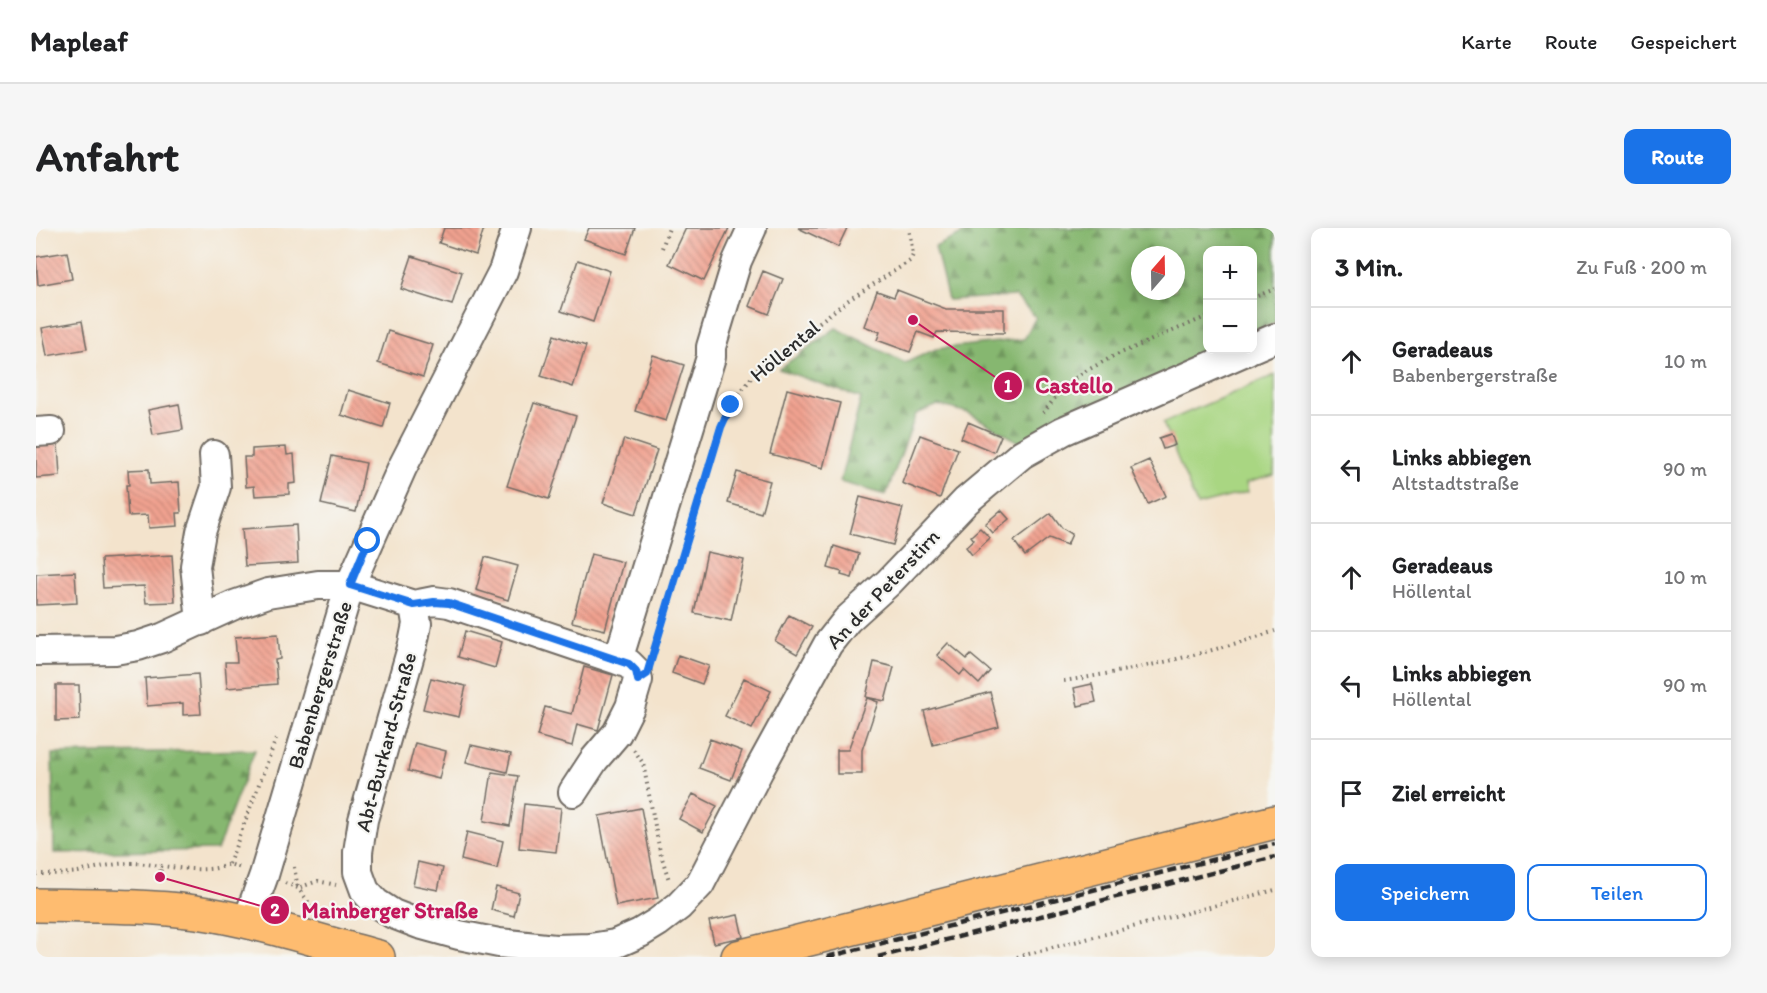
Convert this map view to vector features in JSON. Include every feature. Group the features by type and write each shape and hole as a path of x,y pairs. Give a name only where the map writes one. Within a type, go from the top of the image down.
{"main road":[{"path":"738,957 1275,822"},
{"path":"36,905 94,905 196,912 247,922 378,957"}],"street":[{"name":"Babenbergerstraße","path":"247,922 264,875 350,585 402,468 502,271 517,228"},
{"path":"618,660 707,369 711,347 737,261 752,228"},
{"name":"An der Peterstirn","path":"1257,346 1275,338"},
{"name":"An der Peterstirn","path":"555,949 590,948 615,944 658,922 690,896 700,884 828,644 847,620 889,582 966,501 1022,454 1063,431 1239,354"},
{"path":"201,621 195,566 201,532 216,487 214,455"},
{"path":"36,651 115,650 138,646 268,593 318,585 350,585 414,605 434,602 449,603 618,660 629,664 636,671 638,680 624,721 573,792"},
{"name":"Abt-Burkard-Straße","path":"414,605 417,624 363,820 358,852 358,872 365,891 376,903 393,914 419,924 499,943 555,949"}],"path":[{"path":"662,248 669,228"},
{"name":"Höllental","path":"638,680 647,674 721,427 731,405 757,370 769,359 847,301 910,261 914,255 909,228"},
{"path":"1257,296 1275,289"},
{"path":"1042,413 1063,388 1082,373 1114,356 1203,317"},
{"path":"1064,681 1121,672 1245,641 1275,631"},
{"path":"617,733 630,744 643,763 660,852 670,881"},
{"path":"36,874 76,872 101,866 130,863 221,869 229,864 298,888 315,910"},
{"path":"160,877 162,865"},
{"path":"298,888 318,881 344,887"},
{"path":"1017,957 1275,890"}],"green space":[{"path":"975,228 1275,228 1275,322 1257,330 1257,246 1203,246 1203,354 1207,354 1024,445 969,413 938,405 916,414 886,495 840,482 861,398 779,369 836,328 905,363 936,349 1024,339 1036,317 1015,296 948,300 935,247"},
{"path":"1275,375 1274,475 1246,483 1248,492 1197,505 1163,423"},
{"path":"255,750 217,850 54,853 52,754"}],"building":[{"path":"444,228 484,228 476,255 439,243"},
{"path":"589,228 635,228 626,254 584,239"},
{"path":"686,228 729,228 704,281 669,264"},
{"path":"798,228 847,228 838,247"},
{"path":"67,252 72,279 38,285 36,257"},
{"path":"412,256 462,272 452,305 401,289"},
{"path":"578,260 610,271 593,322 561,311"},
{"path":"763,271 783,279 769,314 749,306"},
{"path":"897,290 946,309 1004,309 1004,333 937,332 934,338 918,332 910,352 877,340 880,332 864,326 877,291 894,297"},
{"path":"82,321 87,349 47,356 42,328"},
{"path":"388,331 433,345 423,377 378,363"},
{"path":"554,335 586,346 573,387 541,376"},
{"path":"653,355 684,365 666,421 635,411"},
{"path":"787,389 840,403 823,468 770,454"},
{"path":"348,390 390,403 383,428 341,415"},
{"path":"534,403 576,416 549,499 507,486"},
{"path":"179,404 183,430 153,435 148,410"},
{"path":"968,422 1001,436 994,452 961,438"},
{"path":"1171,434 1175,445 1163,449 1159,438"},
{"path":"920,435 958,449 940,498 902,483"},
{"path":"624,439 657,450 636,514 603,503"},
{"path":"58,444 60,476 36,478 36,445"},
{"path":"286,447 287,455 294,454 296,483 289,484 289,494 255,496 254,486 246,487 244,457 252,457 252,449"},
{"path":"332,456 366,463 356,512 321,504"},
{"path":"1149,460 1166,496 1148,504 1131,468"},
{"path":"149,469 150,484 179,482 181,513 177,513 178,526 149,528 148,515 128,516 126,485 129,485 128,470"},
{"path":"737,472 770,481 761,513 728,503"},
{"path":"860,497 903,508 893,545 850,534"},
{"path":"1001,510 1009,519 993,533 985,524"},
{"path":"1051,513 1062,528 1072,534 1067,545 1049,538 1025,556 1014,541"},
{"path":"296,525 298,563 245,566 242,529"},
{"path":"980,528 990,538 972,555 966,547 974,540 971,536"},
{"path":"834,546 859,554 852,578 828,568"},
{"path":"707,552 744,560 731,621 694,613"},
{"path":"591,554 623,562 605,630 572,622"},
{"path":"172,555 175,602 146,603 144,586 103,588 101,559"},
{"path":"485,557 518,566 508,600 476,590"},
{"path":"75,572 77,603 36,605 36,574"},
{"path":"789,615 812,627 797,654 775,641"},
{"path":"465,631 502,642 495,668 458,657"},
{"path":"278,634 280,659 275,660 277,684 227,688 225,662 237,662 235,637"},
{"path":"948,643 967,659 971,655 990,671 979,684 964,670 960,675 937,655"},
{"path":"678,655 709,666 702,684 672,673"},
{"path":"874,662 894,667 885,701 866,697"},
{"path":"584,667 613,675 598,730 577,724 572,746 537,736 545,707 572,714"},
{"path":"198,674 201,714 183,715 183,703 147,706 145,678"},
{"path":"431,678 466,686 459,717 423,709"},
{"path":"744,678 771,691 752,729 725,716"},
{"path":"1092,684 1096,702 1078,706 1074,688"},
{"path":"56,685 79,685 80,720 56,721"},
{"path":"990,692 999,727 933,745 924,711"},
{"path":"867,698 878,702 862,750 862,774 837,774 837,750 848,750"},
{"path":"710,739 742,751 731,780 699,768"},
{"path":"415,743 446,751 439,779 408,771"},
{"path":"471,745 511,754 507,772 466,762"},
{"path":"492,772 518,776 510,826 484,821"},
{"path":"693,794 717,806 703,832 679,819"},
{"path":"524,804 561,808 556,852 519,848"},
{"path":"641,808 658,898 616,906 599,816"},
{"path":"467,832 503,841 497,869 461,860"},
{"path":"418,862 443,868 438,890 413,885"},
{"path":"496,887 519,893 514,916 491,910"},
{"path":"738,915 743,937 714,943 709,921"}],"railway":[{"path":"827,957 1275,844"},
{"path":"878,957 1275,857"}],"place":[{"name":"Castello","path":"913,320"},
{"name":"Mainberger Straße","path":"160,877"}],"route":[{"path":"368,541 350,585 414,605 434,602 449,603 629,664 636,671 638,680 647,674 721,427 731,405"}]}
